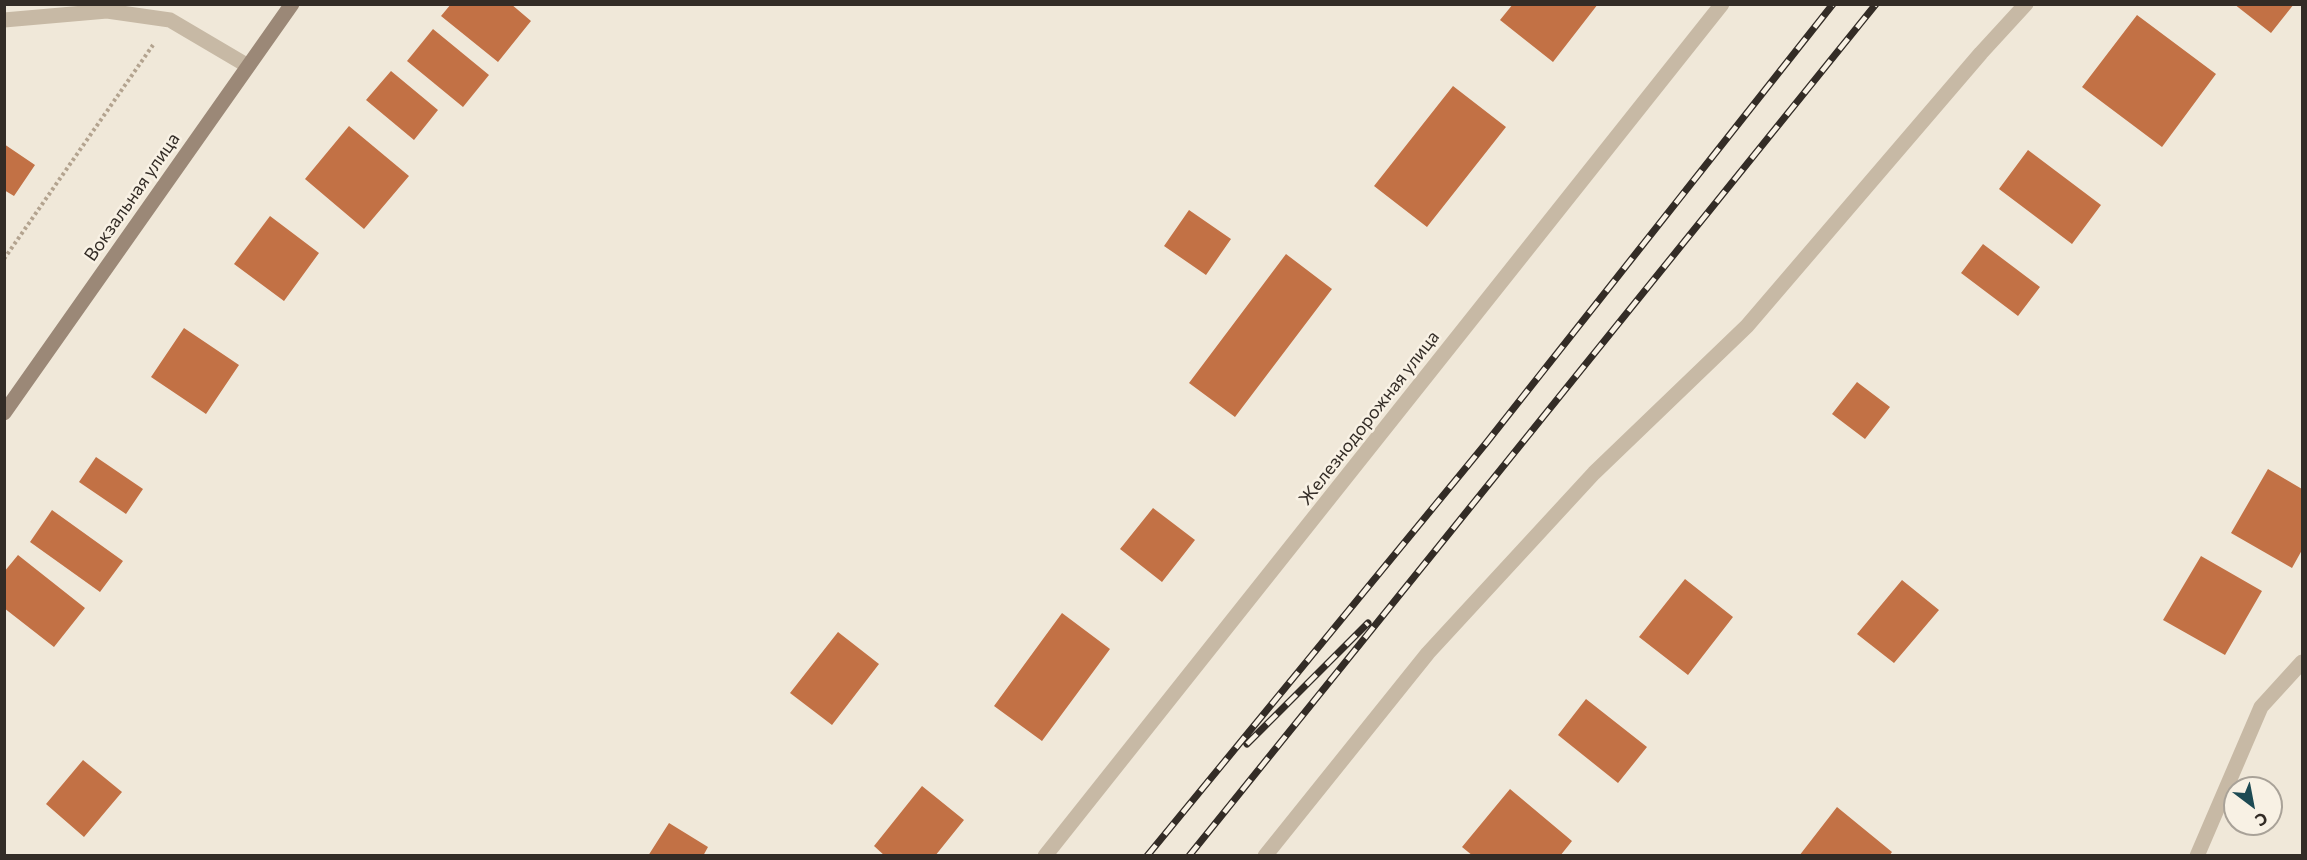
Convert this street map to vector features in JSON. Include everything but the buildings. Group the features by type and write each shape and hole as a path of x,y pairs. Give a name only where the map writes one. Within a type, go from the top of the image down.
{"street":[{"name":"Вокзальная улица","path":"4,413 292,4"},
{"name":"Железнодорожная улица","path":"1045,855 1722,4"},
{"path":"1265,855 1428,653 1594,473 1747,326 2026,4"},
{"path":"4,20 107,11 170,20 248,66"},
{"path":"2197,855 2261,707 2302,662"}],"path":[{"path":"4,259 170,20"}],"railway":[{"path":"1147,856 1487,442 1833,4"},
{"path":"1189,856 1876,4"},
{"path":"1247,744 1368,623"}]}
